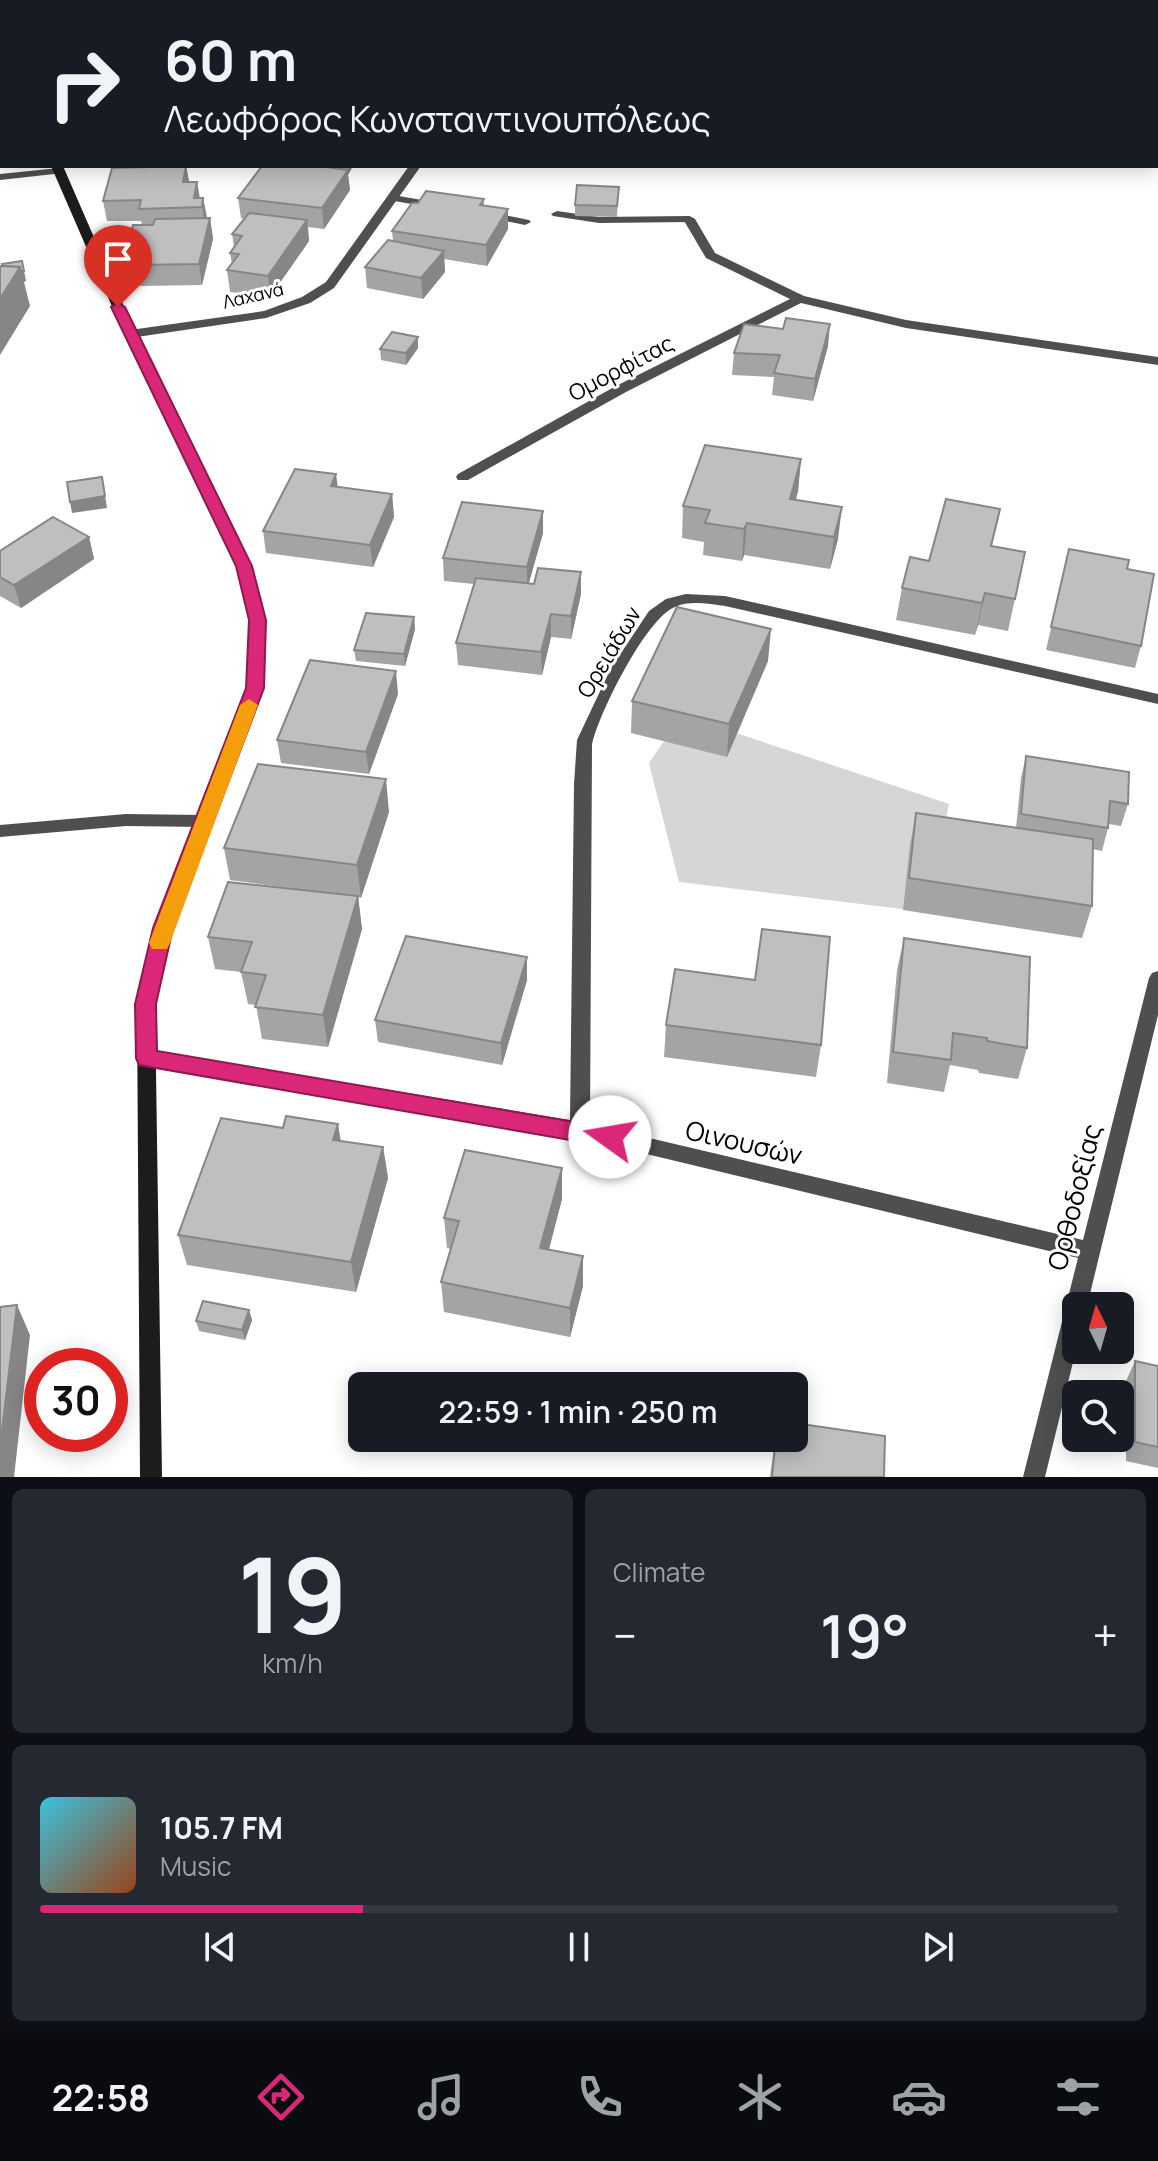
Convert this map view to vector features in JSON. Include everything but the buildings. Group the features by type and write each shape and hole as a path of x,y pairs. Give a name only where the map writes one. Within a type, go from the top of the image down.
{"street":[{"path":"0,177 58,168 130,334 244,566 258,620 255,688 163,928 146,1004 151,1477"},
{"name":"Λαχανά","path":"130,334 266,314 306,300 330,285 414,168"},
{"path":"393,198 452,208"},
{"path":"481,214 525,222"},
{"path":"557,214 599,220 689,219 710,255 800,299 906,324 1158,361"},
{"name":"Ομορφίτας","path":"463,477 621,389 800,299"},
{"name":"Ορειάδων","path":"580,1130 582,784 585,740 606,691 649,620 664,606 697,598 725,601 1158,699"},
{"path":"0,831 126,820 204,821"},
{"name":"Ορθοδοξίας","path":"1034,1477 1158,978"},
{"name":"Οινουσών","path":"147,1058 580,1130 1089,1251"}],"shaded area":[{"path":"682,715 949,804 927,912 679,882 649,763"}],"slow traffic":[{"path":"159,943 249,705"}],"route":[{"path":"118,307 244,566 258,620 255,688 163,928 146,1004 147,1058 610,1137"}]}
